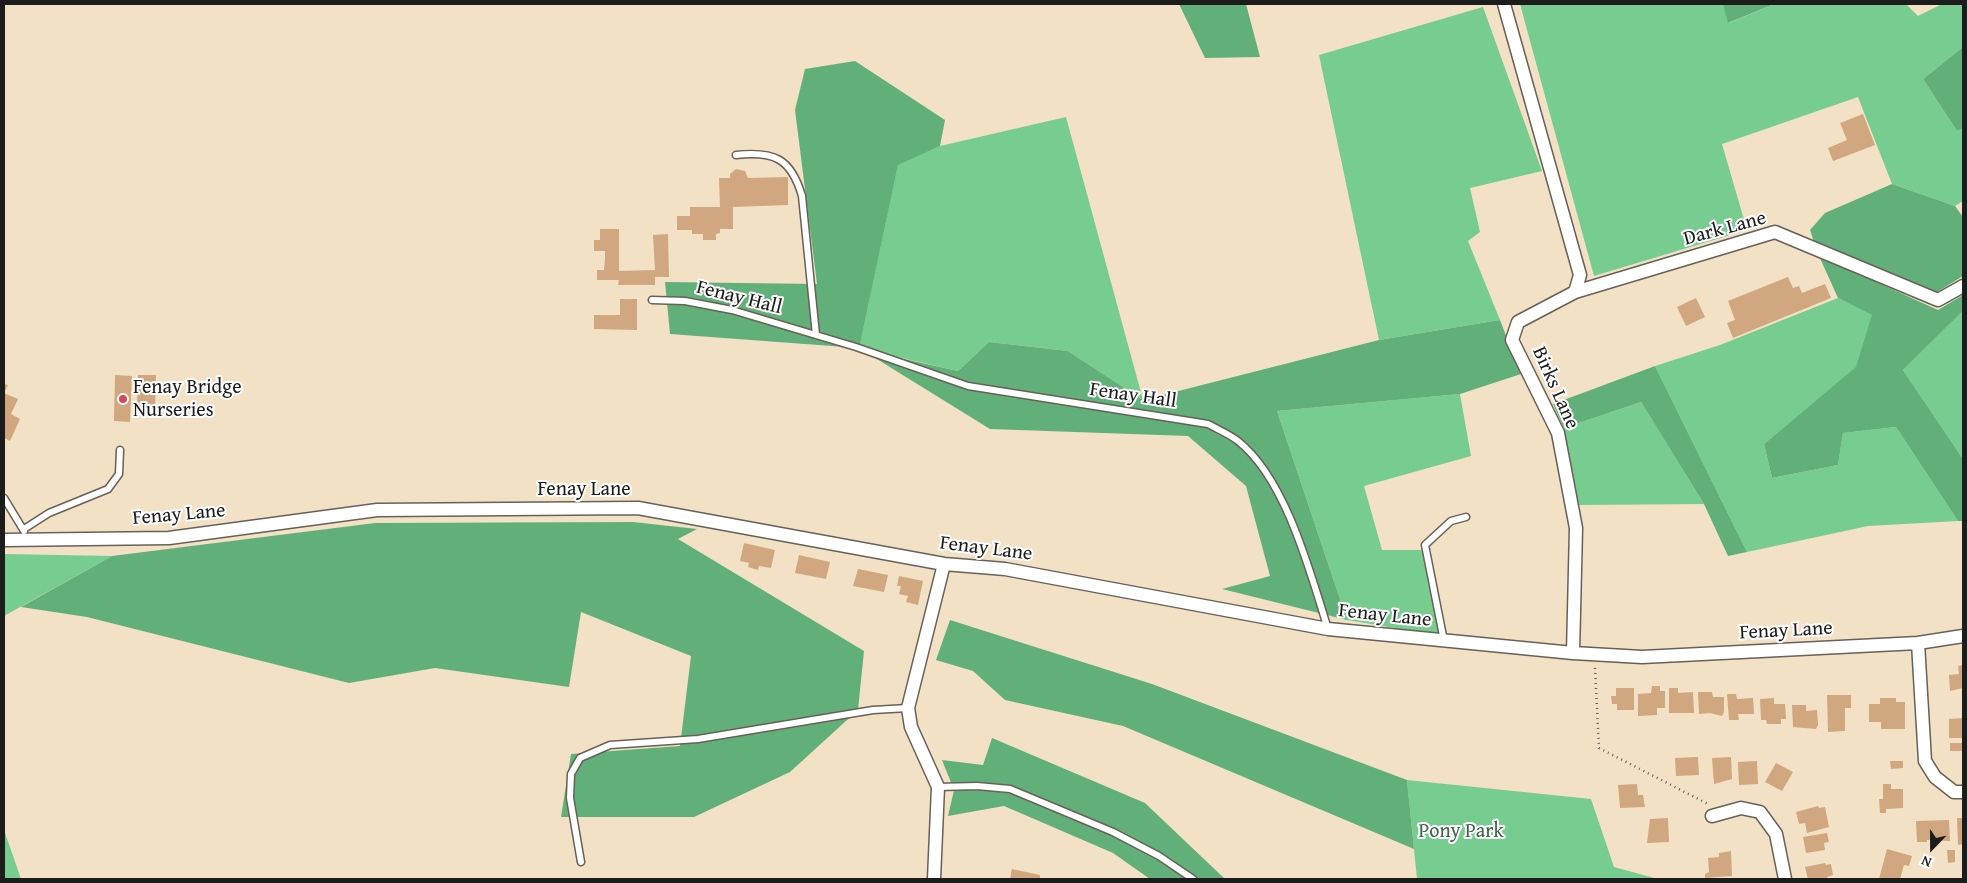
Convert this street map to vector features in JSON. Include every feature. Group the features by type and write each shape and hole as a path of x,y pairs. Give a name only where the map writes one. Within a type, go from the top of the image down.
{"street":[{"path":"1504,4 1580,275 1575,292"},
{"name":"Dark Lane","path":"1575,292 1775,232 1938,300 1963,286"},
{"name":"Birks Lane","path":"1574,653 1576,528 1560,442 1558,433 1512,340 1518,322 1575,292"},
{"name":"Fenay Lane","path":"4,540 24,535 169,538 377,510 638,508 944,564 1005,569 1328,629 1444,641 1642,657 1918,643 1963,636"},
{"path":"934,879 938,787 911,726 908,708 944,564"},
{"path":"1918,643 1925,761 1935,777 1954,792 1963,792"},
{"path":"1712,816 1741,808 1760,812 1776,834 1785,879"}],"lane":[{"name":"Fenay Hall","path":"736,155 765,154 787,165 796,175 802,196 816,335"},
{"name":"Fenay Hall","path":"652,300 685,301 732,310 816,335 968,386 1208,424 1238,441 1263,469 1296,529 1328,629"},
{"path":"4,498 24,535 49,513 108,489 119,474 120,450"},
{"path":"1444,641 1425,545 1450,521 1466,517"},
{"path":"581,862 570,798 571,774 580,758 610,745 698,740 873,710 908,708"},
{"path":"938,787 977,786 1010,789 1114,832 1159,856 1193,879"}],"path":[{"path":"1594,654 1600,748 1713,807 1712,816"}],"green space":[{"path":"1179,4 1246,4 1260,57 1205,58"},
{"path":"1520,4 1723,4 1729,23 1774,4 1906,4 1918,16 1942,4 1963,4 1963,47 1923,79 1957,131 1963,128 1963,201 1955,206 1892,184 1858,97 1722,144 1747,230 1594,276"},
{"path":"1723,4 1774,4 1728,23"},
{"path":"1483,7 1542,171 1470,188 1480,232 1468,241 1500,320 1379,340 1319,55"},
{"path":"1963,47 1963,128 1957,131 1923,79"},
{"path":"855,61 945,120 940,146 898,165 859,348 670,334 665,282 817,284 795,110 805,69"},
{"path":"1066,117 1143,400 1068,351 989,342 958,371 859,348 898,164 940,146"},
{"path":"1892,184 1955,206 1963,217 1963,276 1937,292 1814,242 1810,230 1825,213"},
{"path":"1819,256 1938,310 1963,295 1963,311 1903,370 1963,459 1963,521 1958,521 1896,427 1843,433 1838,465 1772,478 1764,444 1856,367 1872,315 1838,298"},
{"path":"1838,298 1873,315 1857,367 1764,444 1772,478 1838,465 1843,433 1896,427 1958,521 1868,526 1747,552 1655,366 1720,345"},
{"path":"1963,311 1963,459 1903,370"},
{"path":"1500,320 1521,374 1460,394 1277,411 1347,620 1222,589 1270,576 1246,486 1188,436 990,429 862,350 958,371 989,342 1068,351 1143,400 1379,340"},
{"path":"1655,366 1747,552 1728,556 1704,504 1641,402 1564,428 1553,404"},
{"path":"1460,394 1471,456 1364,486 1382,550 1424,550 1444,636 1347,620 1277,411"},
{"path":"1641,402 1704,504 1578,505 1564,428"},
{"path":"633,522 697,529 678,539 864,651 858,710 790,772 694,817 561,817 571,754 680,746 691,656 581,612 569,687 435,668 349,683 87,617 21,607 112,556 375,523"},
{"path":"4,554 112,556 4,616"},
{"path":"950,620 1152,684 1407,780 1414,849 1123,726 1005,700 973,671 936,660"},
{"path":"992,738 1145,803 1225,879 1150,879 1113,853 1004,806 948,816 954,790 942,760 983,765"},
{"name":"Pony Park","path":"1407,780 1591,799 1614,867 1658,879 1417,879"},
{"path":"4,830 21,879 4,879"}],"building":[{"path":"1863,114 1875,145 1833,161 1828,148 1847,140 1840,123"},
{"path":"736,169 745,171 748,178 788,177 788,205 733,207 733,229 720,229 720,233 716,234 716,240 703,240 703,234 692,234 692,230 677,230 677,216 690,216 690,207 720,207 719,178 730,178 730,174"},
{"path":"600,229 619,229 619,271 655,270 653,235 668,234 669,277 655,277 655,285 618,285 619,280 597,280 597,270 604,270 605,259 605,251 594,251 594,240 600,240"},
{"path":"1788,277 1793,288 1799,286 1802,293 1825,284 1831,298 1733,338 1727,323 1735,320 1728,301"},
{"path":"1696,298 1705,317 1686,326 1677,307"},
{"path":"620,299 637,299 637,330 594,329 594,315 620,315"},
{"name":"Fenay Bridge Nurseries","path":"115,375 132,376 130,422 114,421"},
{"path":"138,375 156,375 155,407 137,406"},
{"path":"4,384 8,385 4,393"},
{"path":"4,393 18,399 11,414 20,419 10,441 4,438"},
{"path":"744,543 775,550 771,568 759,566 758,570 748,567 749,563 740,561"},
{"path":"799,555 830,562 826,579 795,573"},
{"path":"858,569 888,575 884,592 853,586"},
{"path":"899,576 923,581 918,605 906,602 908,596 899,594 901,586 897,586"},
{"path":"1963,665 1963,688 1950,691 1949,675 1959,674 1958,666"},
{"path":"1652,686 1660,686 1660,691 1665,691 1665,708 1657,708 1657,715 1638,716 1638,694 1651,693"},
{"path":"1616,688 1634,688 1634,710 1617,710 1617,704 1612,704 1611,696 1616,696"},
{"path":"1669,688 1678,688 1678,693 1693,692 1694,713 1669,713"},
{"path":"1698,692 1712,692 1713,697 1724,697 1724,712 1722,716 1710,713 1699,714"},
{"path":"1727,694 1736,694 1737,699 1753,698 1754,714 1738,714 1739,720 1729,720"},
{"path":"1827,695 1851,695 1851,708 1845,708 1845,731 1828,732"},
{"path":"1774,698 1774,704 1785,704 1786,719 1781,719 1781,724 1767,724 1766,720 1761,720 1760,699"},
{"path":"1880,698 1896,698 1896,702 1905,702 1905,729 1881,729 1881,722 1869,722 1869,704 1880,704"},
{"path":"1792,705 1806,705 1806,711 1817,710 1818,725 1816,729 1793,727"},
{"path":"1963,718 1963,738 1949,738 1949,719"},
{"path":"1950,743 1963,743 1963,751 1950,751"},
{"path":"1698,757 1699,775 1676,776 1675,758"},
{"path":"1731,757 1732,779 1714,784 1712,758"},
{"path":"1757,761 1758,784 1739,785 1738,762"},
{"path":"1890,761 1903,761 1903,768 1891,769"},
{"path":"1776,763 1793,772 1782,791 1765,782"},
{"path":"1637,784 1638,795 1643,795 1645,807 1620,808 1618,785"},
{"path":"1883,784 1891,784 1891,789 1903,789 1903,808 1886,809 1886,813 1880,813 1879,799 1883,799"},
{"path":"1818,806 1819,808 1825,807 1829,827 1807,833 1805,823 1799,824 1796,812"},
{"path":"1668,818 1669,842 1647,843 1650,819"},
{"path":"1957,818 1963,818 1963,844 1958,845"},
{"path":"1949,820 1950,841 1927,840 1927,842 1917,842 1916,821"},
{"path":"1827,833 1829,842 1824,843 1825,850 1806,853 1803,837"},
{"path":"1887,849 1912,856 1909,866 1904,865 1900,879 1879,879"},
{"path":"1947,850 1955,850 1955,862 1948,863"},
{"path":"1731,851 1732,876 1705,878 1705,874 1709,872 1708,858 1719,857 1719,853"},
{"path":"1825,863 1826,865 1831,864 1833,875 1827,877 1828,879 1808,879 1805,867"},
{"path":"1012,869 1040,875 1040,879 1010,879"}],"place":[{"name":"Fenay Bridge Nurseries","path":"123,399"}]}
